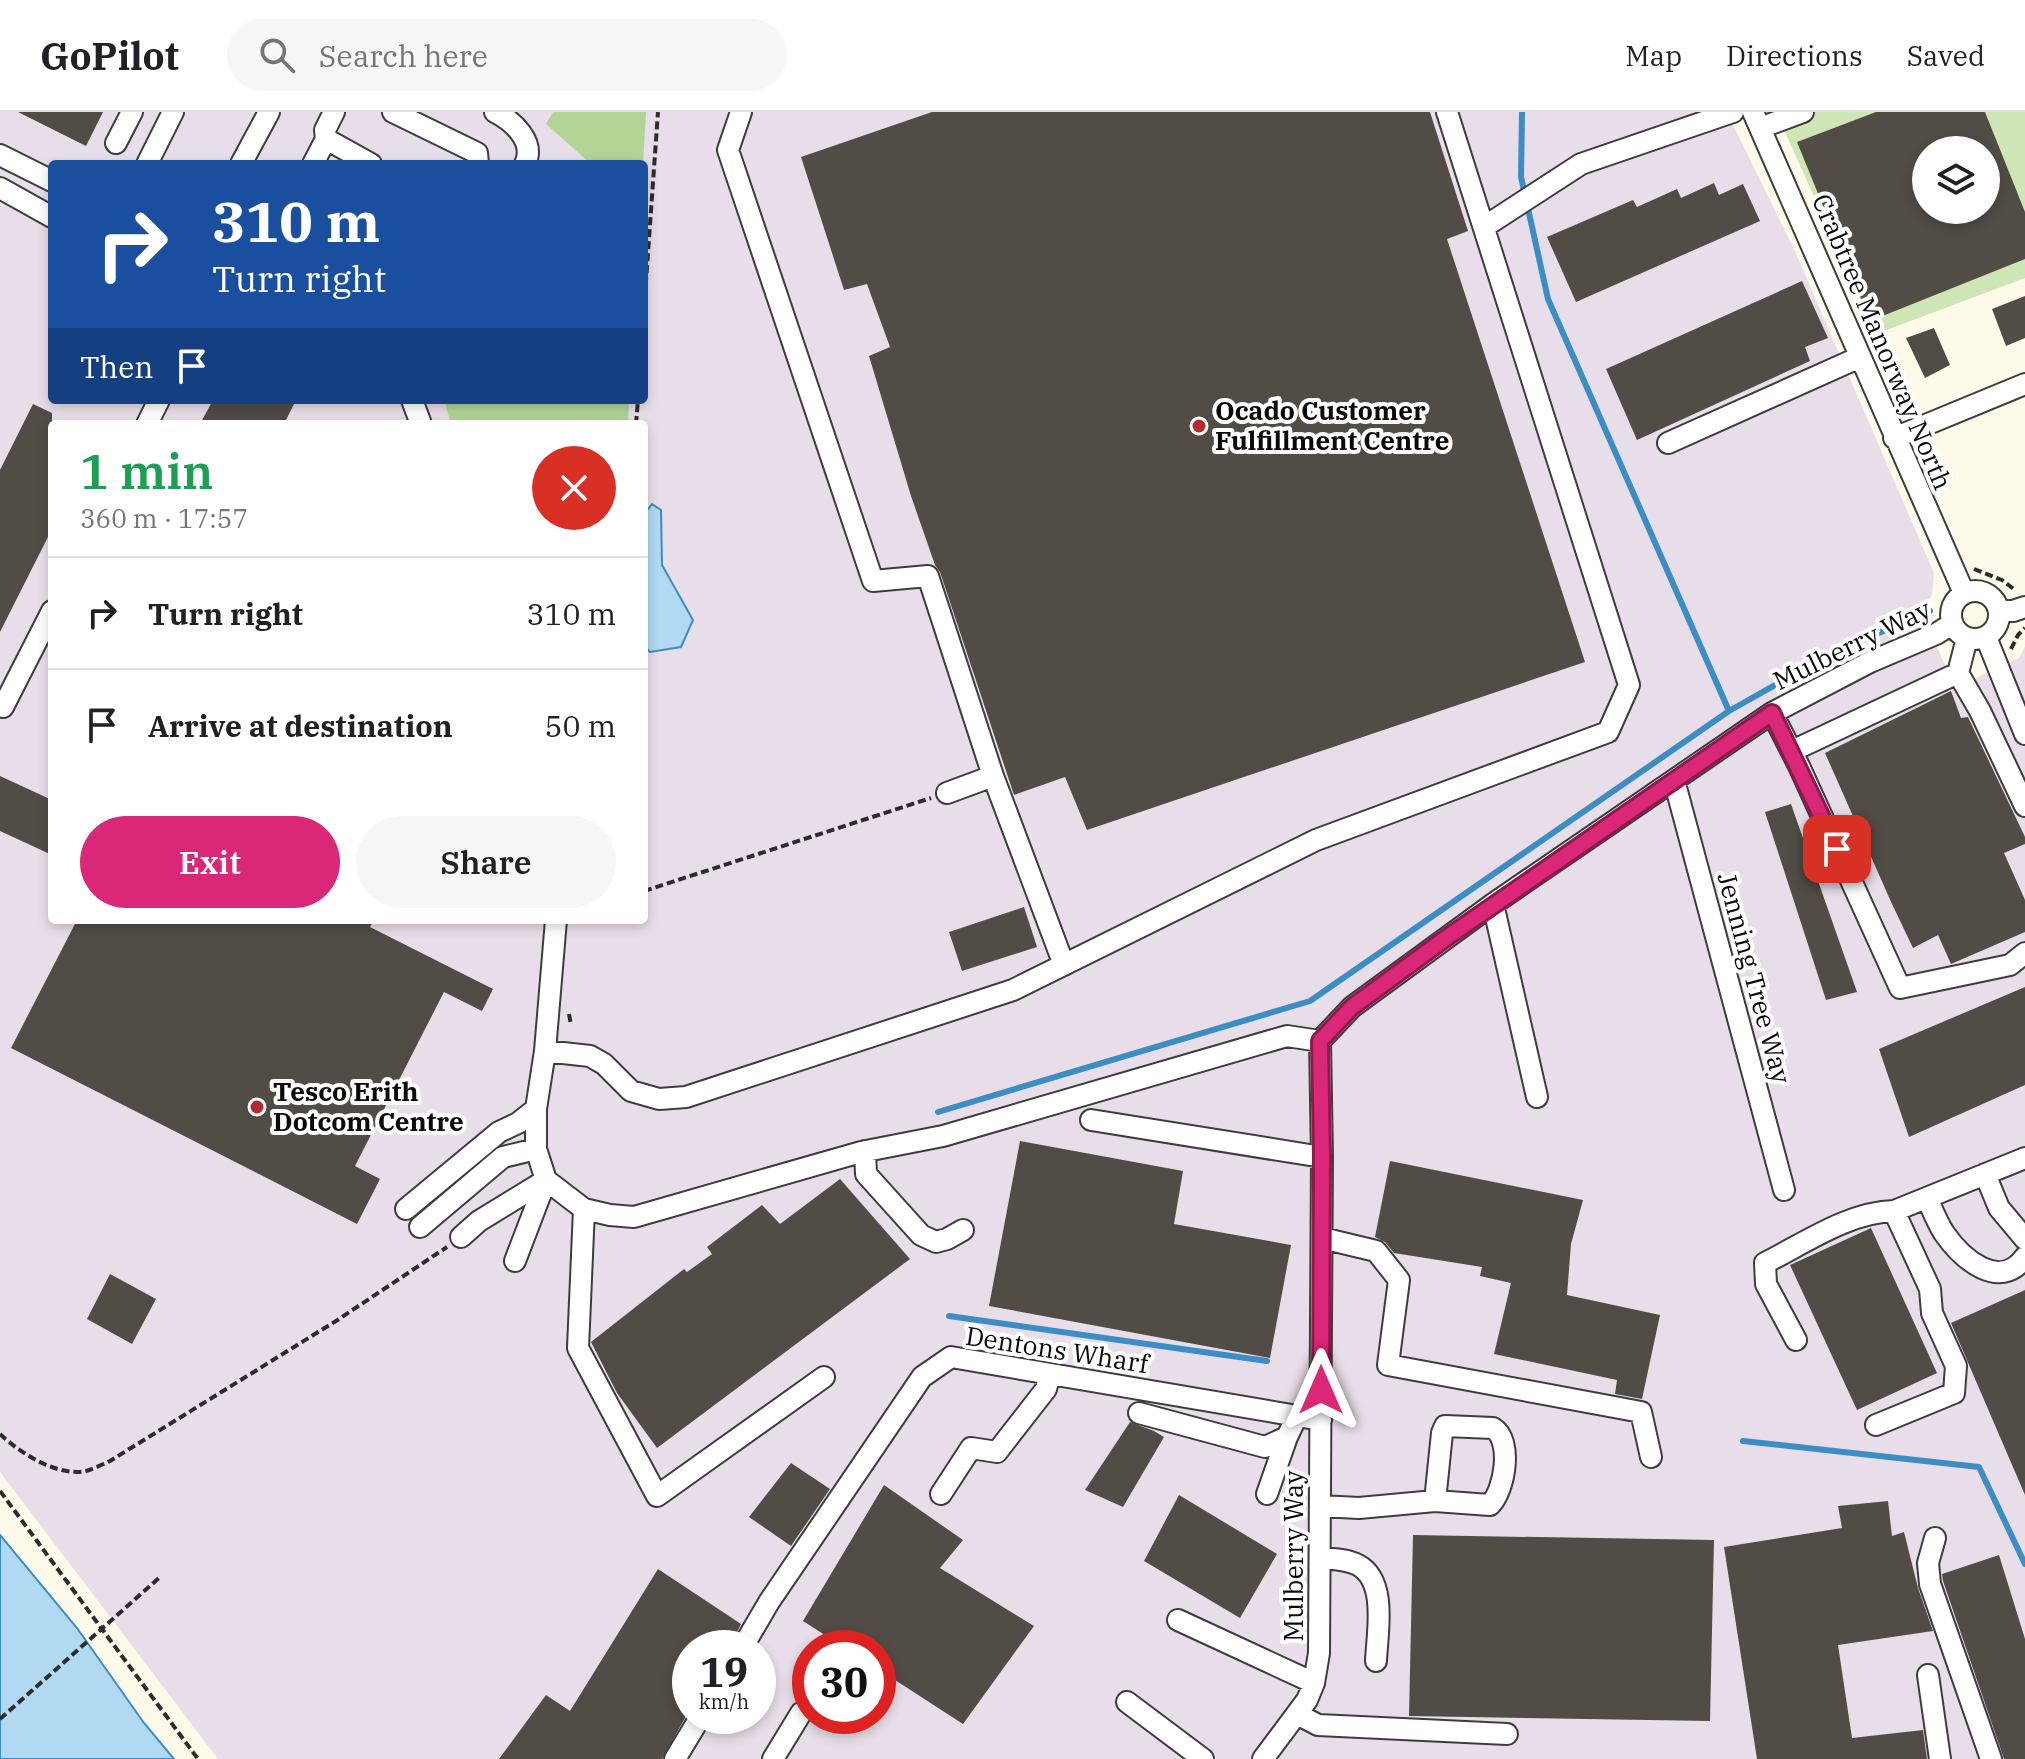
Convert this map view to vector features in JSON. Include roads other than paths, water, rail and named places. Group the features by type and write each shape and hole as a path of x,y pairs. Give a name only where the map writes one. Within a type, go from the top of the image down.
{"street":[{"path":"116,143 132,112"},
{"path":"149,160 173,112"},
{"path":"243,160 269,112"},
{"path":"334,112 315,155 346,160"},
{"path":"393,112 477,153 478,160"},
{"path":"495,112 524,137 528,149 526,160"},
{"path":"741,112 728,150 873,581 928,576 993,776 1064,965"},
{"path":"545,1051 590,1056 604,1064 631,1091 659,1099 686,1097 1013,990 1316,840 1608,732 1629,685 1447,112"},
{"path":"1484,227 1581,164 1733,112"},
{"path":"1757,120 1803,112"},
{"name":"Crabtree Manorway North","path":"1757,120 1964,593"},
{"path":"0,155 48,179"},
{"path":"0,188 48,215"},
{"path":"1668,443 1860,357"},
{"path":"1894,438 2025,384"},
{"path":"1968,633 1996,626 1999,611 1991,596 1981,591 1964,593 1951,609 1968,633 2025,734"},
{"path":"1999,611 2025,607"},
{"path":"3,707 48,619"},
{"path":"1968,633 1958,673 1980,711 2025,806"},
{"name":"Mulberry Way","path":"1263,1759 1297,1714 1314,1683 1319,1653 1320,1041 1352,1007 1493,904 1772,713 1870,662 1936,634 1968,633"},
{"path":"1792,751 1958,673"},
{"path":"1772,713 1900,988 2010,965 2025,953"},
{"path":"947,793 993,776"},
{"name":"Jenning Tree Way","path":"1674,780 1784,1190"},
{"path":"1493,904 1537,1097"},
{"path":"556,924 545,1051 536,1109 536,1149 546,1180 584,1209 610,1215 634,1217 865,1151 943,1136 1287,1036 1320,1041"},
{"path":"406,1209 499,1132 536,1109"},
{"path":"1091,1120 1322,1157"},
{"path":"420,1227 503,1157 536,1149"},
{"path":"865,1151 866,1174 921,1235 936,1242 963,1230"},
{"path":"1796,1340 1766,1284 1765,1263 1849,1220 1876,1211 1894,1211 2025,1158"},
{"path":"1985,1174 1999,1208 2025,1239"},
{"path":"461,1237 479,1221 546,1180"},
{"path":"515,1261 546,1180"},
{"path":"1927,1198 1944,1232 1960,1252 1988,1273 2008,1272 2019,1266 2025,1257"},
{"path":"584,1209 578,1348 657,1496 824,1377"},
{"path":"1876,1425 1954,1393 1956,1366 1932,1313 1930,1289 1894,1211"},
{"path":"1322,1238 1376,1251 1399,1280 1388,1365 1641,1412 1651,1457"},
{"name":"Dentons Wharf","path":"753,1630 922,1377 951,1357 1321,1420"},
{"path":"941,1494 971,1448 997,1452 1046,1389 1050,1374"},
{"path":"1139,1413 1265,1447 1287,1437"},
{"path":"1267,1494 1297,1416"},
{"path":"1320,1506 1359,1508 1435,1501 1490,1505 1497,1497 1504,1459 1503,1437 1498,1431 1493,1428 1445,1426 1435,1501"},
{"path":"1935,1538 1928,1563 1930,1584 1991,1759"},
{"path":"1320,1558 1357,1564 1366,1571 1376,1588 1376,1661"},
{"path":"1178,1620 1314,1683"},
{"path":"1928,1675 1940,1759"},
{"path":"1127,1702 1203,1759"},
{"path":"1297,1714 1318,1725 1507,1734"},
{"path":"773,1759 792,1728"},
{"path":"675,1759 690,1734"}],"water":[{"path":"652,504 661,510 662,565 693,620 681,647 650,652 648,650 648,509"},
{"path":"0,1535 77,1628 144,1723 174,1759 0,1759"}],"waterway":[{"path":"1522,112 1521,177 1548,299 1729,711"},
{"path":"938,1112 1310,1001 1729,711 1832,653 1930,611"},
{"path":"949,1316 1267,1361"},
{"path":"1743,1441 1979,1467 2025,1564"}],"place":[{"name":"Ocado Customer Fulfillment Centre","path":"1199,426"},
{"name":"Tesco Erith Dotcom Centre","path":"257,1107"}]}
